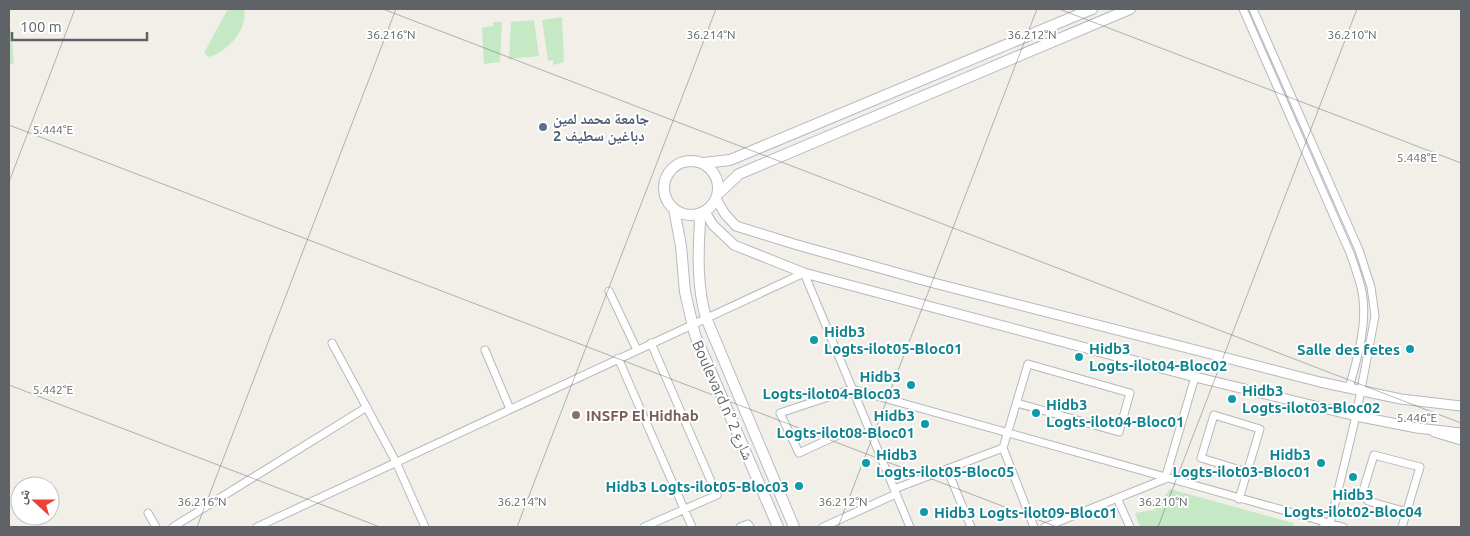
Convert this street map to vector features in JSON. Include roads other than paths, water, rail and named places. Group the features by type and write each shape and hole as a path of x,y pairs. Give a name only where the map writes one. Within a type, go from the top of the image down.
{"main road":[{"path":"1092,9 730,160 704,163 690,160 680,162 667,175 664,194 674,209 682,214 701,213 739,174 1130,9"},
{"path":"704,163 716,174 718,195"},
{"name":"Boulevard n° شارع 2","path":"674,209 692,324 707,368 778,527"},
{"name":"Boulevard n° شارع 2","path":"701,213 698,275 706,318 794,527"}],"street":[{"path":"1243,9 1350,253 1362,288 1364,317 1359,351 1349,388"},
{"path":"1253,9 1359,250 1371,287 1375,316 1356,416 1330,524"},
{"path":"718,195 725,214 736,226 794,244 926,281 1360,391 1401,399 1461,406"},
{"path":"701,213 734,244 804,273 1195,377 1356,416 1417,428 1461,441"},
{"path":"257,527 804,273"},
{"path":"804,273 910,527"},
{"path":"609,291 637,350"},
{"path":"332,343 396,462 425,527"},
{"path":"644,527 717,495 651,343"},
{"path":"484,350 510,409"},
{"path":"618,358 692,527"},
{"path":"1017,403 1119,432 1130,393 1028,364 1003,448 1034,527"},
{"path":"1166,479 1195,377"},
{"path":"836,436 799,454 780,413 852,389 1166,479 1343,527"},
{"path":"173,527 367,407"},
{"path":"1239,499 1260,429 1214,415 1201,458 1247,472"},
{"path":"1417,428 1461,432"},
{"path":"823,527 895,492 1003,448"},
{"path":"1402,527 1407,512 1420,467 1374,455 1362,494 1368,501 1407,512"},
{"path":"948,469 971,527"},
{"path":"1045,527 1166,479"},
{"path":"1117,498 1130,527"},
{"path":"148,513 156,527"},
{"path":"277,518 280,527"},
{"path":"740,527 748,524 750,527"},
{"path":"1323,527 1330,524"}],"place":[{"name":"جامعة محمد لمين دباغين سطيف 2","path":"543,127"},
{"name":"Hidb3 Logts-ilot05-Bloc01","path":"814,340"},
{"name":"Salle des fetes","path":"1410,349"},
{"name":"Hidb3 Logts-ilot04-Bloc02","path":"1079,357"},
{"name":"Hidb3 Logts-ilot04-Bloc03","path":"911,385"},
{"name":"Hidb3 Logts-ilot03-Bloc02","path":"1232,399"},
{"name":"Hidb3 Logts-ilot04-Bloc01","path":"1036,413"},
{"name":"INSFP El Hidhab","path":"576,415"},
{"name":"Hidb3 Logts-ilot08-Bloc01","path":"925,424"},
{"name":"Hidb3 Logts-ilot05-Bloc05","path":"866,463"},
{"name":"Hidb3 Logts-ilot03-Bloc01","path":"1321,463"},
{"name":"Hidb3 Logts-ilot02-Bloc04","path":"1353,477"},
{"name":"Hidb3 Logts-ilot05-Bloc03","path":"799,486"},
{"name":"Hidb3 Logts-ilot09-Bloc01","path":"924,512"}]}
